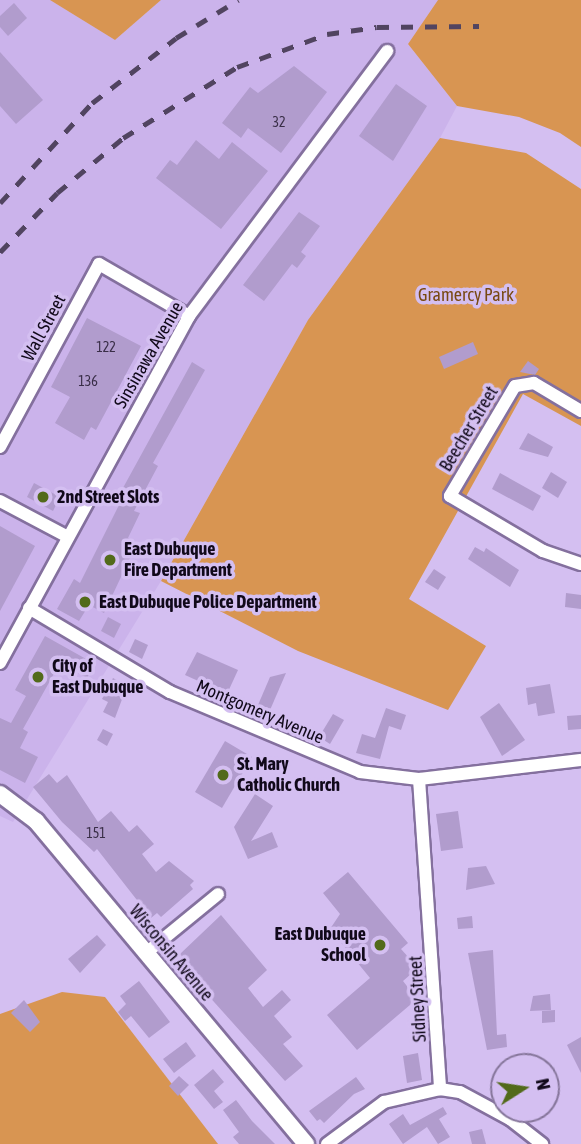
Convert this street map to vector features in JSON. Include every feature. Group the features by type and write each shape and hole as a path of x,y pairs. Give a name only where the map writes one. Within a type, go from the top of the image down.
{"main road":[{"name":"Wisconsin Avenue","path":"0,794 36,821 306,1144"}],"street":[{"name":"Sinsinawa Avenue","path":"0,663 189,316 387,51"},
{"name":"Wall Street","path":"0,447 99,264 189,316"},
{"name":"Beecher Street","path":"581,411 528,382 515,386 450,496 543,551 581,564"},
{"path":"0,502 68,537"},
{"name":"Montgomery Avenue","path":"29,608 170,692 234,723 360,772 419,779 581,760"},
{"name":"Sidney Street","path":"419,779 440,1089"},
{"path":"146,953 218,894"},
{"path":"327,1144 384,1102 440,1089 460,1092 510,1119 542,1144"}],"shaded area":[{"path":"0,0 50,0 115,40 161,0 438,0 408,44 457,106 440,138 308,320 161,581 13,822 0,816"}],"green space":[{"path":"50,0 161,0 115,40"},
{"path":"438,0 581,0 581,147 560,133 519,117 457,106 408,44"},
{"name":"Gramercy Park","path":"440,138 526,153 581,189 581,426 523,394 409,599 486,646 448,710 298,651 161,581 308,320"},
{"path":"62,992 105,997 218,1144 0,1144 0,1014"}],"building":[{"path":"14,3 27,18 8,36 0,27 0,16"},
{"path":"0,52 43,100 16,124 0,106"},
{"path":"294,66 327,92 281,153 248,128 241,138 222,123 250,87 258,93"},
{"path":"396,84 427,106 393,161 359,136"},
{"path":"196,140 219,159 232,142 268,171 221,229 156,178 170,160 177,165"},
{"path":"299,212 320,226 301,252 306,256 297,268 292,264 264,301 243,285"},
{"path":"87,318 141,346 96,430 91,427 84,440 55,423 70,397 51,387"},
{"path":"473,342 478,354 444,369 439,357"},
{"path":"528,361 539,369 535,375 520,372"},
{"path":"192,362 205,370 153,463 158,466 134,511 140,513 128,538 137,543 104,613 89,605 79,621 57,609 74,579 80,583 122,499 118,497"},
{"path":"528,433 553,447 548,457 519,449"},
{"path":"551,472 567,482 558,498 542,488"},
{"path":"500,473 541,496 533,511 492,489"},
{"name":"2nd Street Slots","path":"34,483 60,497 53,511 27,497"},
{"path":"0,526 35,546 0,611"},
{"path":"475,547 484,552 486,548 519,570 510,587 468,559"},
{"path":"434,569 446,577 438,590 425,582"},
{"path":"566,593 581,595 581,609 565,607"},
{"path":"108,617 121,624 114,638 101,631"},
{"path":"45,636 95,664 87,678 60,663 23,729 28,732 20,748 38,757 25,783 0,770 0,718 11,723 26,696 15,690"},
{"path":"135,639 148,645 142,659 129,652"},
{"path":"197,652 238,670 227,694 185,675"},
{"path":"286,673 267,717 255,712 270,677"},
{"path":"113,678 127,686 115,718 103,712 108,702 102,699"},
{"path":"550,684 555,713 538,716 536,703 528,705 526,688"},
{"path":"499,703 525,740 502,756 480,717"},
{"path":"386,708 406,715 401,730 389,726 380,759 356,753 362,734 375,738"},
{"path":"333,714 344,720 330,744 319,737"},
{"path":"581,715 581,729 568,730 567,716"},
{"path":"103,729 113,734 107,746 97,740"},
{"name":"St. Mary Catholic Church","path":"225,741 252,757 222,808 195,792"},
{"path":"49,774 57,783 67,775 98,822 111,811 129,832 137,825 154,844 142,854 156,872 169,861 194,881 190,885 193,889 161,917 157,913 151,918 97,849 94,852 62,822 33,787"},
{"path":"255,794 273,806 251,841 272,832 278,847 248,859 234,827"},
{"path":"458,811 463,848 441,851 436,814"},
{"path":"486,866 495,884 466,890 468,868"},
{"path":"348,872 408,943 401,949 418,968 403,981 417,999 357,1050 327,1015 370,978 330,929 340,914 323,893"},
{"path":"221,915 267,970 248,988 263,1007 282,990 291,1000 274,1016 292,1037 283,1044 303,1066 285,1081 197,983 180,954"},
{"path":"472,916 473,928 458,929 457,918"},
{"path":"97,935 106,945 80,973 68,959"},
{"path":"493,950 497,1035 506,1034 507,1047 487,1050 468,953"},
{"path":"139,981 170,1022 149,1038 131,1016 125,1021 118,1012 126,1004 120,996"},
{"path":"550,994 551,1010 530,1011 533,996"},
{"path":"24,1000 40,1022 30,1032 11,1013"},
{"path":"555,1010 555,1022 542,1023 542,1011"},
{"path":"581,1037 581,1073 567,1045"},
{"path":"186,1042 196,1056 174,1073 163,1059"},
{"path":"418,1053 422,1080 407,1083 403,1056"},
{"path":"213,1069 224,1082 214,1091 223,1102 214,1109 194,1085"},
{"path":"179,1076 189,1085 178,1096 169,1086"},
{"path":"356,1077 365,1089 354,1094 324,1123 320,1119 317,1121 309,1111"},
{"path":"236,1100 275,1144 239,1144 233,1137 239,1132 223,1110"},
{"path":"443,1107 447,1114 439,1119 450,1137 438,1144 427,1127 403,1144 389,1124 403,1114 410,1125"},
{"path":"482,1129 486,1144 472,1144 469,1132"}],"railway":[{"path":"0,203 92,103 176,38 238,0"},
{"path":"0,252 57,193 123,138 237,67 327,34 377,27 479,26"}],"place":[{"name":"2nd Street Slots","path":"43,497"},
{"name":"East Dubuque Fire Department","path":"110,560"},
{"name":"East Dubuque Police Department","path":"85,602"},
{"name":"City of East Dubuque","path":"38,677"},
{"name":"St. Mary Catholic Church","path":"223,775"},
{"name":"East Dubuque School","path":"380,945"}]}
